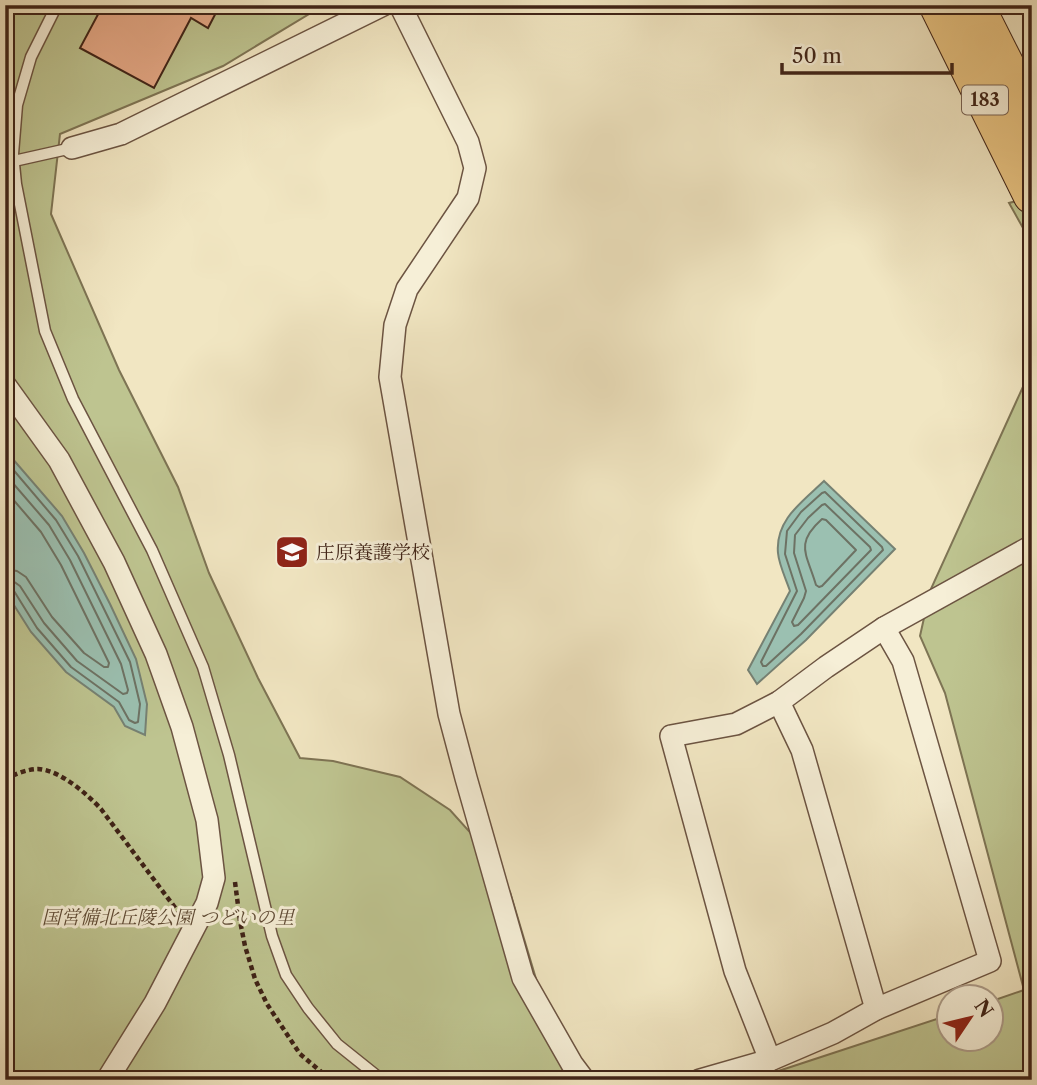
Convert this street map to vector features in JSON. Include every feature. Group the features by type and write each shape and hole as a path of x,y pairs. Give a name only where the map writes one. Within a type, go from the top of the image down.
{"highway":[{"name":"183","path":"938,5 1032,194"},
{"name":"183","path":"975,5 1032,118"}],"street":[{"path":"72,148 121,134 383,5"},
{"path":"400,5 468,142 475,169 468,198 407,289 395,325 390,377 392,390 449,714 466,778 523,978 584,1080"},
{"path":"5,385 58,460 114,562 156,654 182,727 207,820 214,878 206,903 155,1003 107,1080"},
{"path":"770,1060 735,971 671,736 736,724 779,702 884,628 1032,546"},
{"path":"700,1080 770,1060 833,1033 876,1009 990,961 904,661 884,628"},
{"path":"779,702 802,750 876,1009"}],"lane":[{"path":"57,5 31,57 17,105 13,161 44,331 73,399 152,550 203,667 229,755 272,936 286,975 337,1044 382,1080"},
{"path":"13,161 72,148"}],"path":[{"path":"5,779 39,769 53,773 88,795 193,930"}],"green space":[{"name":"国営備北丘陵公園 つどいの里","path":"5,5 324,5 223,66 60,134 51,214 119,370 178,487 209,573 258,678 300,758 333,761 400,777 450,810 477,840 510,892 551,1029 593,1080 5,1080"},
{"path":"1032,197 1032,244 1009,203"},
{"path":"1032,367 1032,1080 751,1080 936,1019 936,1054 1006,1054 1006,996 1024,990 945,693 920,636 930,591"}],"water":[{"path":"5,450 62,516 110,604 136,659 147,704 145,735 125,726 114,707 66,672 31,632 5,591"},
{"path":"824,481 895,549 806,640 757,684 748,670 790,591 779,558 778,541 781,531 792,512"}],"building":[{"path":"103,5 220,5 208,28 191,18 154,88 80,48"}],"place":[{"name":"庄原養護学校","path":"292,552"}]}
